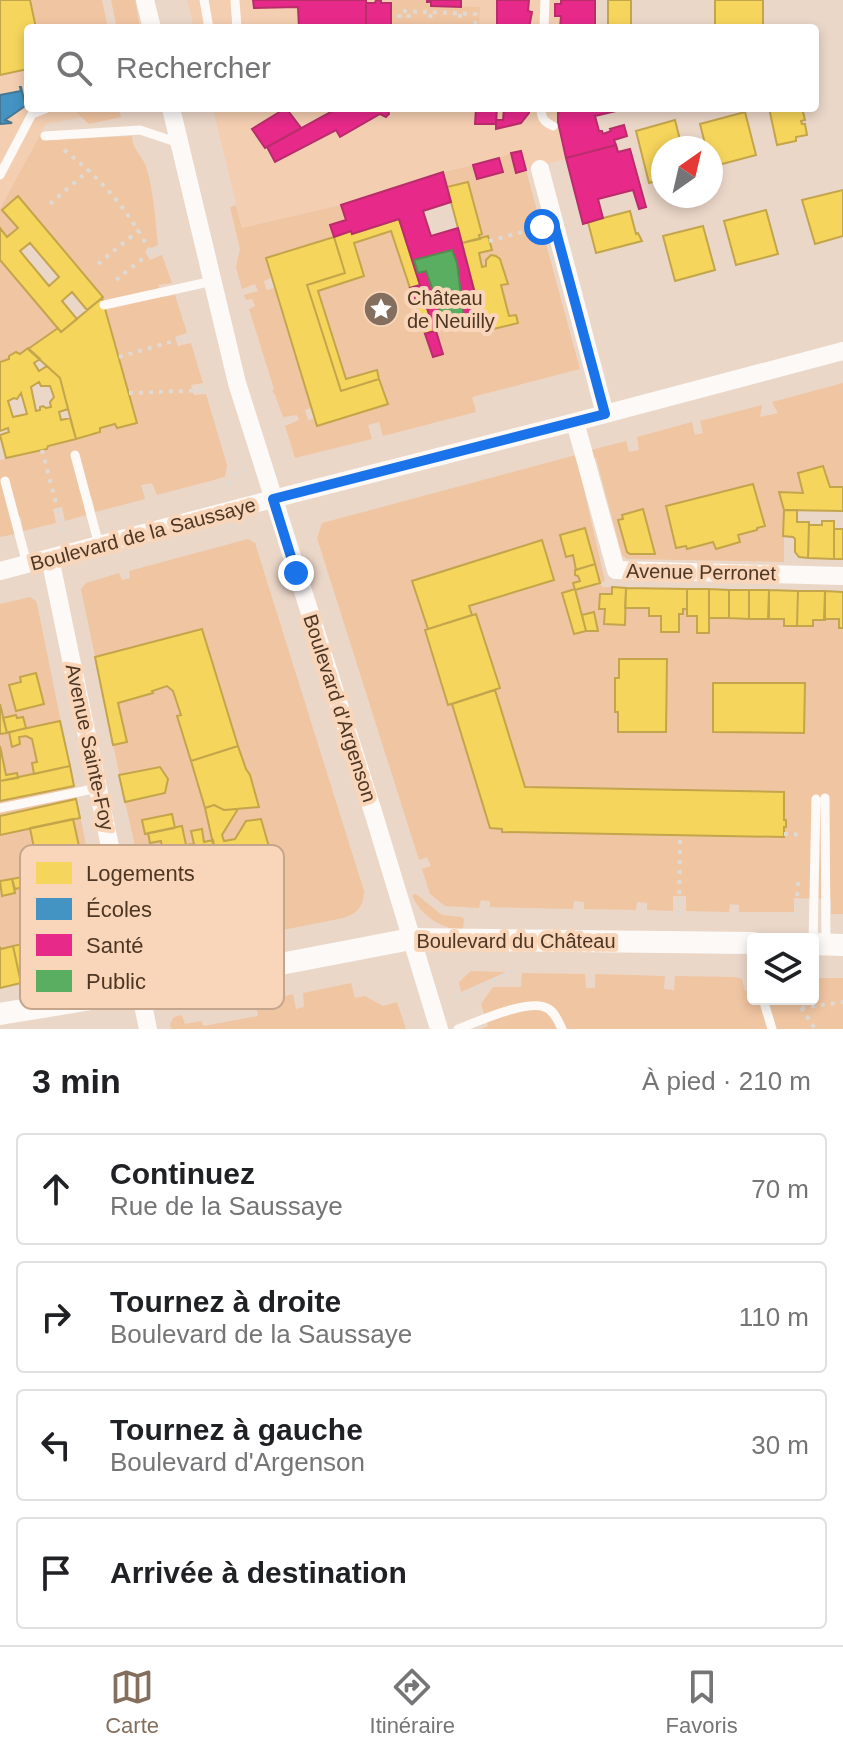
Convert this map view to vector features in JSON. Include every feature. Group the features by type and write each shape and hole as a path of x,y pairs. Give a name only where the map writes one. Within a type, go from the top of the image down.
{"street":[{"path":"145,0 151,24"},
{"name":"Boulevard d'Argenson","path":"172,112 237,383 439,1029"},
{"path":"540,169 605,414"},
{"name":"Boulevard de la Saussaye","path":"0,571 843,351"},
{"name":"Avenue Perronet","path":"575,422 616,570 843,576"},
{"name":"Avenue Sainte-Foy","path":"50,558 110,845"},
{"name":"Boulevard du Château","path":"284,963 411,939 747,943"},
{"name":"Boulevard du Château","path":"0,1014 30,1009"},
{"name":"Avenue Sainte-Foy","path":"144,1009 148,1029"}],"lane":[{"path":"204,0 208,24"},
{"path":"235,0 237,24"},
{"path":"544,24 545,0"},
{"path":"0,175 32,114 37,112"},
{"path":"541,112 545,123 553,126"},
{"path":"49,139 140,130 179,143"},
{"path":"104,305 213,281"},
{"path":"75,455 99,546"},
{"path":"5,481 27,564"},
{"path":"0,808 98,788"},
{"path":"821,799 824,945"},
{"path":"458,1029 531,1005 548,1008 562,1029"},
{"path":"765,1005 772,1029"}],"path":[{"path":"399,24 400,11 476,14 475,24"},
{"path":"408,24 409,12"},
{"path":"430,24 431,13"},
{"path":"460,14 460,24"},
{"path":"49,139 89,170 124,208 152,254"},
{"path":"50,204 89,170"},
{"path":"489,241 554,224"},
{"path":"98,264 139,230"},
{"path":"116,280 164,248"},
{"path":"119,357 194,335"},
{"path":"129,393 210,390"},
{"path":"42,450 65,537"},
{"path":"784,834 795,834 800,838"},
{"path":"679,914 680,835"},
{"path":"796,916 797,883"},
{"path":"456,998 521,967"},
{"path":"801,1008 843,1002"},
{"path":"799,1005 815,1029"}],"shaded area":[{"path":"30,0 102,0 107,24 35,24"},
{"path":"111,0 135,0 139,24 116,24"},
{"path":"187,0 595,0 595,24 193,24"},
{"path":"392,0 427,0 432,6 480,7 479,24 391,24"},
{"path":"24,70 24,112 119,112 121,117 89,124 83,117 46,124 0,209 0,75"},
{"path":"76,112 119,112 121,117 89,124"},
{"path":"214,112 613,112 595,117 599,131 603,134 624,125 627,136 614,139 616,145 526,170 521,151 341,205 242,228"},
{"path":"40,135 47,140 132,136 148,174 155,215 158,245 145,251 150,260 162,255 172,283 158,285 163,297 175,295 187,333 175,337 178,346 191,343 203,383 191,385 194,395 206,394 227,465 225,477 157,495 152,483 141,485 145,499 95,512 92,499 83,501 86,515 65,521 62,507 53,509 56,523 23,531 21,517 15,518 15,534 0,537 0,460 47,449 48,446 100,432 100,428 137,423 102,298 2,210 18,228 7,237 0,228 0,209"},
{"path":"511,153 516,172 526,170 580,369 472,397 476,412 383,436 379,422 368,425 372,439 295,458 285,426 299,420 297,415 283,417 272,391 274,389 249,309 255,306 252,299 246,300 244,295 258,291 255,284 242,289 236,267 240,249 230,207 236,205 242,228 341,205 346,220 330,225 334,237 266,259 271,278 264,281 267,290 274,288 311,408 305,410 308,420 388,404 377,370 346,379 318,291 354,243 391,231 433,357 443,354 436,331 473,319 467,297 475,294 485,331 509,316 501,285 507,283 502,262 491,255 486,260 486,266 482,267 479,253 491,250 488,236 480,239 447,187 443,172 473,165 477,179 502,173 499,158"},
{"path":"0,260 58,328 20,354 16,352 0,362"},
{"path":"843,383 843,487 830,487 823,466 798,473 803,493 780,493 784,510 784,562 627,559 622,555 596,458 593,458 591,450 626,441 629,452 639,450 637,437 692,422 695,435 703,433 700,421 762,405 760,417 778,413 772,402"},
{"path":"576,455 605,581 600,583 602,587 843,592 843,914 831,914 831,899 794,898 794,912 739,912 739,905 730,904 729,912 686,911 686,896 673,896 673,911 647,910 647,903 637,902 636,910 584,909 584,902 574,901 573,909 490,907 490,901 481,900 479,908 445,906 430,894 422,869 431,866 427,857 419,860 317,538 322,523"},
{"path":"248,539 255,543 364,891 359,909 352,914 284,930 284,845 135,845 81,589 86,583 119,573 122,580 130,578 129,571"},
{"path":"30,597 36,601 86,845 20,845 20,984 0,988 0,604"},
{"path":"416,894 442,915 464,919 463,930 432,920 420,909 412,895"},
{"path":"471,971 506,972 461,992 459,982"},
{"path":"522,973 585,974 586,988 595,988 595,974 665,976 664,989 674,990 675,976 735,977 742,979 747,991 747,1005 819,1005 819,978 843,978 843,1029 481,1029 488,1026 481,1004 493,987 521,987"},
{"path":"351,983 355,998 365,996 383,1006 397,1002 406,1029 171,1029 174,1017 182,1015 185,1024 202,1021 203,1026 258,1016 257,1009 284,1009 284,996 293,994 296,1009 304,1007 303,993"}],"building: Logements":[{"path":"0,0 30,0 35,24 24,24 24,70 0,75"},
{"path":"608,0 631,0 631,24 608,24"},
{"path":"715,0 763,0 763,24 715,24"},
{"path":"745,112 756,155 723,164 723,136 703,136 700,124"},
{"path":"770,112 803,112 805,120 801,121 805,124 807,135 777,145"},
{"path":"675,120 679,136 651,136 649,183 636,131"},
{"path":"468,182 482,234 479,235 480,239 462,243 447,187"},
{"path":"843,190 843,236 815,244 802,200"},
{"path":"18,196 103,297 87,310 72,292 62,301 77,319 61,332 0,260 0,228 7,237 18,228 2,210","holes":["30,243 59,277 49,286 20,251"]},
{"path":"766,210 778,254 736,265 724,221"},
{"path":"630,211 636,234 642,241 596,253 588,222"},
{"path":"399,219 420,285 410,288 391,231 354,243 364,276 318,291 346,379 377,370 379,379 341,391 307,285 345,273 334,237"},
{"path":"703,226 715,270 675,281 663,236"},
{"path":"488,236 492,250 479,253 482,267 486,266 486,260 491,255 500,259 508,284 501,285 509,316 516,315 518,323 485,331 462,243"},
{"path":"334,237 345,273 307,285 341,391 379,379 388,404 317,426 266,258"},
{"path":"102,298 137,423 117,428 115,424 76,439 60,378 28,349 58,328 61,332"},
{"path":"424,298 434,331 425,334 414,300"},
{"path":"28,348 40,359 34,363 39,371 47,366 60,378 68,409 59,412 61,420 70,418 76,439 6,458 0,435 9,432 8,428 0,431 0,362 16,352 20,354","holes":["39,382 41,386 50,386 54,397 51,407 43,406 36,411 31,387","21,393 27,414 13,417 8,401 17,399"]},
{"path":"823,466 830,487 843,487 843,511 784,510 779,492 803,493 798,473"},
{"path":"753,484 765,526 738,535 740,542 716,549 713,542 687,549 686,546 676,548 666,506"},
{"path":"643,509 655,554 630,554 618,520 623,519 622,515"},
{"path":"784,510 797,510 797,522 809,522 808,558 799,557 795,552 793,537 783,536"},
{"path":"822,521 834,521 834,559 808,558 809,525 822,525"},
{"path":"585,528 595,564 576,570 573,555 566,557 560,535"},
{"path":"834,529 843,529 843,559 834,559"},
{"path":"542,540 554,580 469,606 472,615 428,629 412,581"},
{"path":"595,564 600,583 575,590 573,583 580,581 575,570"},
{"path":"612,587 626,588 625,625 604,624 605,609 599,609 600,594 612,594"},
{"path":"626,588 687,589 687,609 679,614 679,632 661,632 661,616 649,616 649,608 625,608"},
{"path":"575,589 586,631 574,634 562,593"},
{"path":"687,589 709,589 709,633 697,633 697,616 687,616"},
{"path":"709,589 729,590 729,618 709,618"},
{"path":"729,590 749,590 749,619 729,618"},
{"path":"749,590 769,590 768,619 749,619"},
{"path":"769,590 798,591 797,626 784,626 784,619 769,619"},
{"path":"798,591 825,591 825,620 813,620 813,626 797,626"},
{"path":"825,591 843,592 843,628 839,628 839,619 824,619"},
{"path":"594,612 598,631 586,631 582,615"},
{"path":"476,614 500,688 448,705 425,630"},
{"path":"202,629 238,746 191,761 177,716 181,715 173,691 167,686 118,703 127,742 113,745 95,657"},
{"path":"619,659 667,659 666,732 618,732 615,678 619,678"},
{"path":"36,673 44,704 16,711 9,685 21,682 20,677"},
{"path":"713,683 805,683 804,733 713,732"},
{"path":"495,690 525,787 784,792 784,837 502,832 502,829 490,828 452,704"},
{"path":"0,704 7,733 0,734"},
{"path":"16,715 17,718 23,717 26,728 7,733 3,718"},
{"path":"60,721 70,766 34,774 32,763 37,762 32,739 19,737 20,744 12,747 9,732"},
{"path":"0,746 6,775 17,773 18,778 0,781"},
{"path":"238,746 259,807 224,810 214,805 205,808 191,761"},
{"path":"70,766 74,786 0,801 0,781"},
{"path":"160,767 168,779 165,793 125,802 119,775"},
{"path":"76,799 80,818 0,835 0,816"},
{"path":"214,805 224,810 238,809 222,835 224,841 235,839 246,821 261,819 268,845 213,845 205,808"},
{"path":"172,814 175,828 145,834 142,820"},
{"path":"73,819 79,845 33,845 30,828"},
{"path":"182,826 186,845 162,845 161,841 150,843 148,833"},
{"path":"202,829 204,842 213,840 214,845 186,845 194,844 191,831"},
{"path":"20,877 20,888 15,889 12,879"},
{"path":"12,879 15,893 2,896 0,881"},
{"path":"20,945 20,978 13,946"},
{"path":"13,946 20,983 0,988 1,949"}],"building: Écoles":[{"path":"20,87 24,100 24,107 5,120 12,123 0,124 0,95 21,91"}],"building: Santé":[{"path":"253,0 366,0 366,24 299,24 298,7 254,8"},
{"path":"381,0 381,3 391,3 391,24 366,24 366,3"},
{"path":"427,0 461,0 461,7 431,6"},
{"path":"497,0 529,0 528,11 532,12 530,24 497,24"},
{"path":"561,0 595,0 595,24 560,24 561,16 555,16 555,4 561,4"},
{"path":"280,112 289,112 301,128 265,148 252,129"},
{"path":"331,112 389,112 386,117 380,114 340,137 336,130 275,162 267,147"},
{"path":"476,112 497,112 496,124 475,124"},
{"path":"504,112 529,112 521,123 496,129 496,120 503,120"},
{"path":"558,112 612,112 595,116 599,131 603,134 624,125 627,136 614,140 616,145 566,158"},
{"path":"616,145 618,152 630,149 646,207 639,209 633,190 598,199 603,218 583,224 566,158"},
{"path":"521,151 526,170 516,173 511,153"},
{"path":"499,158 503,172 477,179 473,165"},
{"path":"443,172 451,202 423,211 431,236 458,228 475,294 467,297 473,319 436,331 443,354 433,357 425,334 434,331 424,298 414,300 410,288 420,285 399,219 334,237 330,225 346,220 341,205"}],"building: Public":[{"path":"452,250 457,263 464,318 454,319 445,325 426,271 418,273 414,260"}],"place":[{"name":"Château de Neuilly","path":"381,309"}],"route":[{"path":"296,573 273,499 605,414 554,224 542,227"}]}
